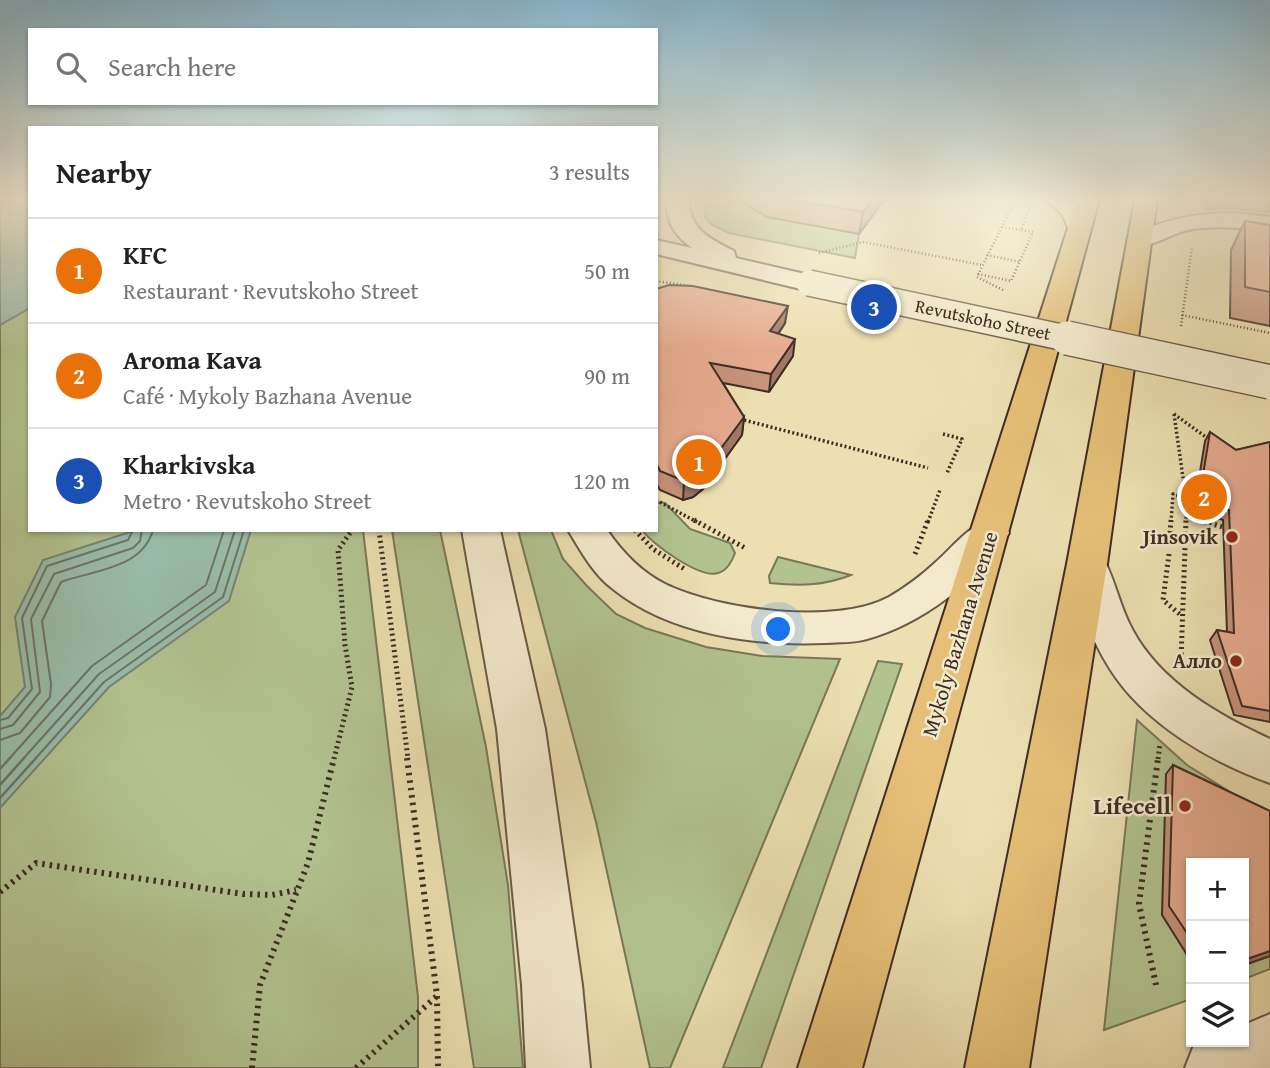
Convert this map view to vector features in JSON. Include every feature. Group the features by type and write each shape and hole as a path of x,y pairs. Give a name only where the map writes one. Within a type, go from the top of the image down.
{"highway":[{"name":"Mykoly Bazhana Avenue","path":"830,1068 1073,250"},
{"path":"997,1068 1087,564 1137,250"}],"street":[{"name":"Revutskoho Street","path":"667,250 751,271 1270,382"},
{"path":"711,250 751,271"},
{"path":"658,269 751,271"},
{"path":"481,532 522,729 552,985 558,1068"},
{"path":"588,532 604,558 629,580 672,604 707,616 779,626 822,627 866,624 903,608 937,586 990,533"},
{"path":"1087,564 1113,636 1137,674 1166,700 1232,745 1270,762"},
{"path":"1217,1068 1270,1046"}],"path":[{"path":"818,253 831,250"},
{"path":"904,250 982,265"},
{"path":"990,250 977,277 1003,290"},
{"path":"978,274 1012,281 1025,250"},
{"path":"1181,326 1193,250"},
{"path":"987,255 1020,262"},
{"path":"658,281 696,288"},
{"path":"1182,315 1270,333"},
{"path":"1174,414 1216,444"},
{"path":"736,418 928,468"},
{"path":"943,434 962,439 947,473"},
{"path":"914,556 940,490"},
{"path":"1170,533 1173,494 1186,497 1187,516 1233,530"},
{"path":"658,501 747,549"},
{"path":"252,1068 260,985 308,863 352,687 345,645 338,550 351,532"},
{"path":"379,532 437,996 438,1068"},
{"path":"637,532 670,562 692,573"},
{"path":"1168,554 1163,600 1182,616"},
{"path":"0,892 36,863 243,894 272,895 297,890"},
{"path":"356,1068 437,996"}],"green space":[{"path":"814,250 856,250 855,258"},
{"path":"28,304 28,532 363,532 418,997 418,1068 0,1068 0,320"},
{"path":"658,502 665,503 690,529 730,543 735,553 727,568 718,573 710,573 677,559 644,532 658,532"},
{"path":"392,532 440,532 486,747 508,885 523,1068 474,1068"},
{"path":"519,532 552,532 563,559 587,586 616,614 645,628 706,647 762,656 840,659 670,1068 650,1068 596,822"},
{"path":"778,557 851,575 811,584 770,583 769,576"},
{"path":"878,661 902,664 761,1068 723,1068"},
{"path":"1137,720 1187,765 1270,817 1270,969 1249,977 1249,858 1186,858 1186,1001 1104,1030"}],"water":[{"path":"0,250 28,250 28,309 0,325"},
{"path":"130,532 250,532 229,601 109,687 0,808 0,716 25,687 15,617 43,560"}],"building":[{"path":"1245,250 1270,250 1270,292 1245,287"},
{"path":"669,285 693,286 788,306 770,331 795,339 771,374 710,363 744,417 705,470 684,481 660,471 658,467 658,288"},
{"path":"1210,432 1236,450 1270,442 1270,711 1242,706 1217,630 1234,633 1229,510 1199,499"},
{"path":"1173,765 1270,811 1270,951 1249,958 1249,858 1186,858 1186,932 1169,906"}],"place":[{"name":"Kharkivska","path":"874,307"},
{"name":"KFC","path":"699,462"},
{"name":"Aroma Kava","path":"1204,497"},
{"name":"Jinsovik","path":"1232,537"},
{"name":"Алло","path":"1236,661"},
{"name":"Lifecell","path":"1185,806"}]}
